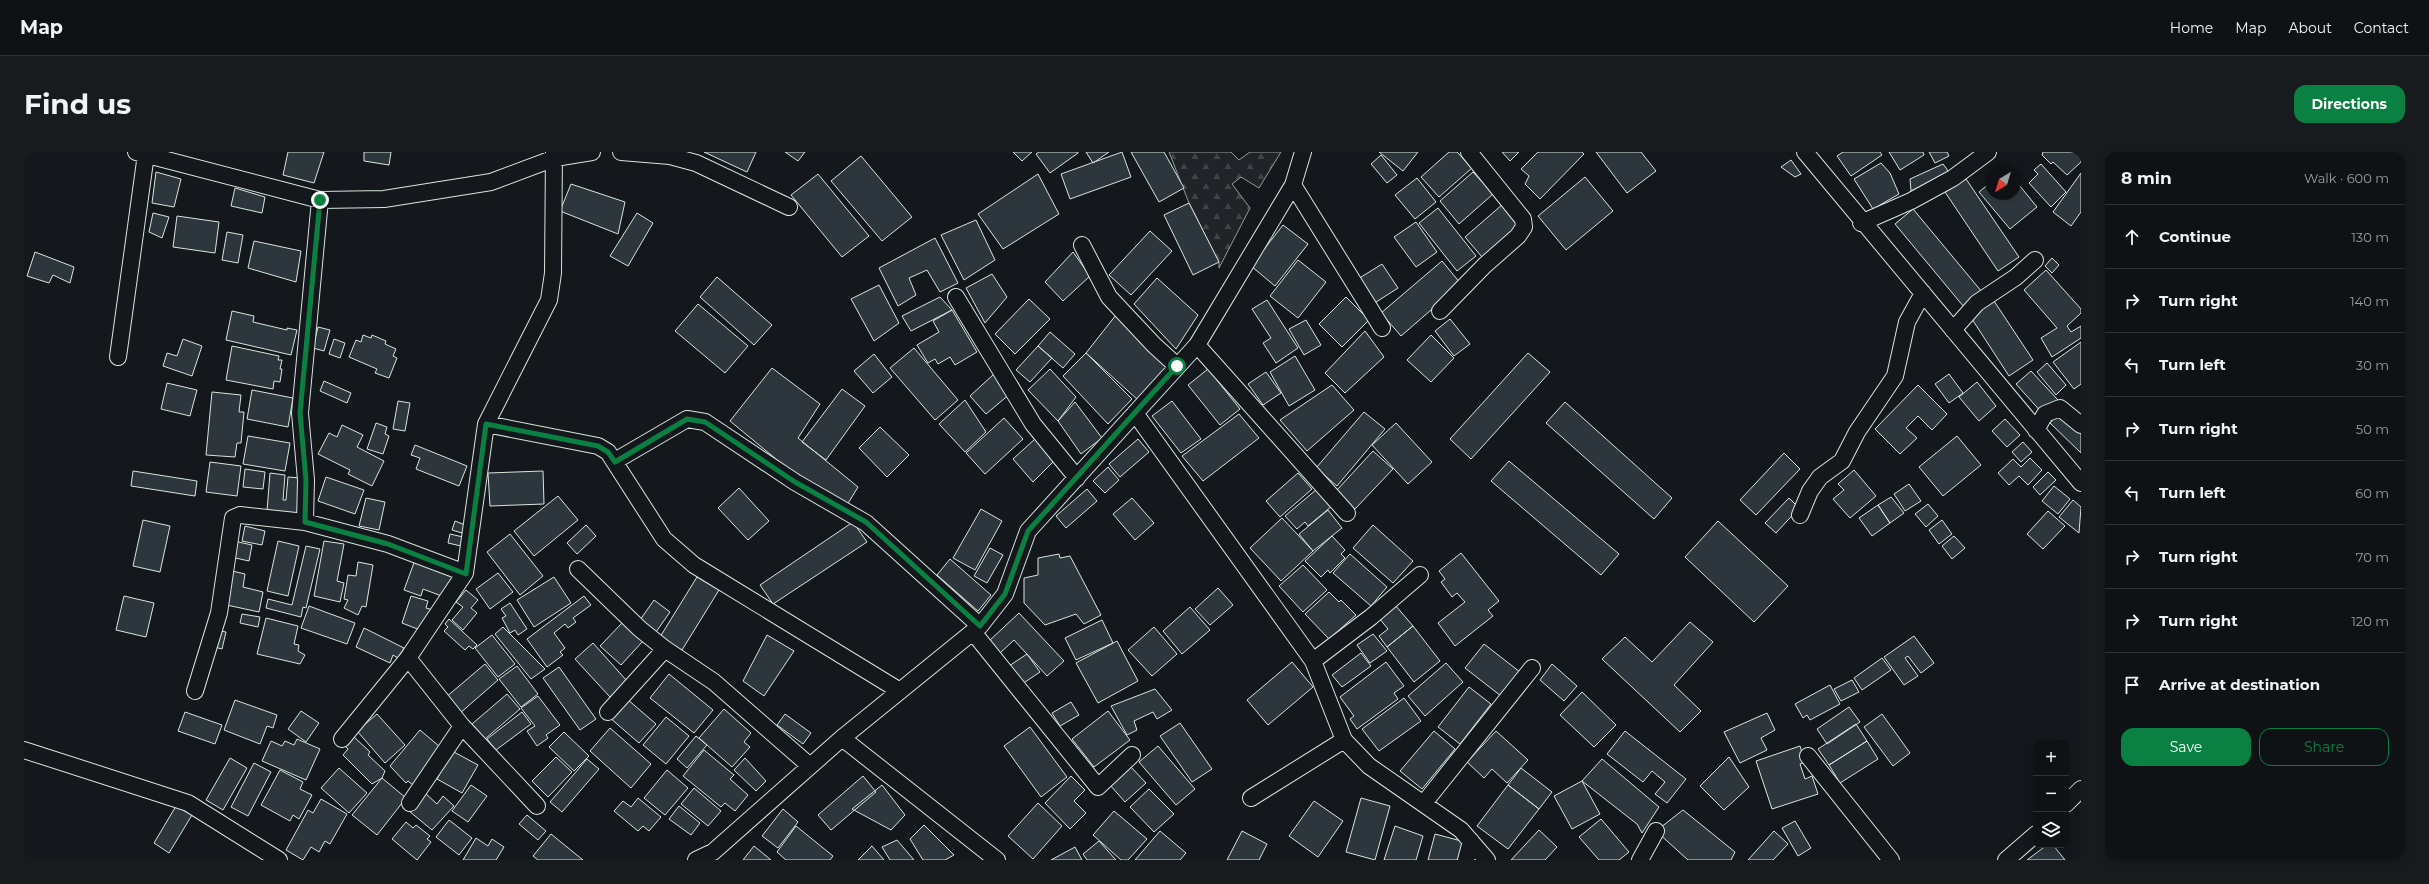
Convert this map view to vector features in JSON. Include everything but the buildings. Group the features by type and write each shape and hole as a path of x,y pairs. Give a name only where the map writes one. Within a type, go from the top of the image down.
{"street":[{"path":"118,357 141,153 320,200 384,199 491,182 554,155 592,152"},
{"path":"621,152 670,156 696,163 789,207"},
{"path":"696,860 713,852 842,738 977,629 1005,594 1028,531 1197,345 1293,185 1303,152"},
{"path":"1440,311 1486,265 1518,236 1524,227 1524,219 1469,152"},
{"path":"1805,152 1862,223 1923,293 2081,483"},
{"path":"1862,223 1911,201 1953,178 1988,152"},
{"path":"342,738 408,658 466,574 486,424 549,300 553,273 554,155"},
{"path":"1293,185 1382,328"},
{"path":"305,522 306,480 300,413 320,200"},
{"path":"1082,245 1109,297 1154,345 1177,366"},
{"path":"1953,330 1977,303 2016,277 2035,260"},
{"path":"1800,515 1810,491 1820,476 1842,461 1857,432 1895,376 1907,322 1923,293"},
{"path":"956,297 1032,424 1077,478"},
{"path":"1197,345 1347,513"},
{"path":"2036,430 2045,414 2060,408 2081,425"},
{"path":"1135,413 1313,662 1344,740 1369,766 1461,830 1487,860"},
{"path":"615,462 687,419 705,422 795,482 866,522 977,629 1098,787 1132,755"},
{"path":"486,424 598,446 608,452 664,539 694,565 900,691"},
{"path":"195,690 219,613 233,518 240,515 305,522 388,544 466,574"},
{"path":"578,569 665,649 714,682 810,766"},
{"path":"1313,662 1371,617 1420,575"},
{"path":"608,712 665,649"},
{"path":"408,658 462,726 536,806"},
{"path":"1424,803 1532,668"},
{"path":"410,803 462,726"},
{"path":"842,738 998,860"},
{"path":"1251,798 1344,740"},
{"path":"24,750 188,803 279,860"},
{"path":"1808,756 1891,860"},
{"path":"2069,801 2081,789"},
{"path":"1640,860 1656,830"},
{"path":"2006,860 2033,837"},
{"path":"1466,860 1471,841"}],"green space":[{"path":"1169,152 1231,152 1239,160 1250,152 1281,152 1259,188 1241,177 1232,184 1250,208 1219,268 1219,262 1189,203"}],"route":[{"path":"320,200 307,323 300,413 306,480 305,522 388,544 466,574 486,424 598,446 608,452 615,462 666,430 687,419 705,422 795,482 866,522 980,626 1005,594 1028,531 1177,366"}]}
